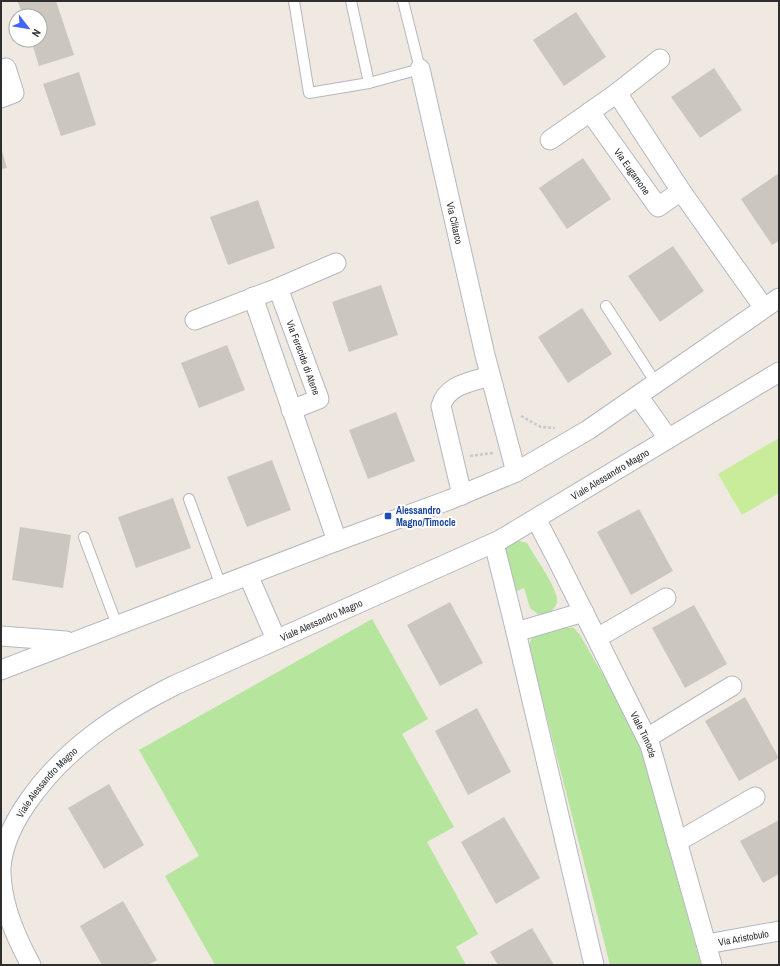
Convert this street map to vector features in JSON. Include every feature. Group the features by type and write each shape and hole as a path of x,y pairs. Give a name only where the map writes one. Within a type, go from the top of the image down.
{"street":[{"path":"550,140 617,93 660,59"},
{"path":"1,69 6,68 14,93 1,98"},
{"name":"Via Clitarco","path":"420,69 490,376 516,472"},
{"path":"1,670 336,541 462,495 516,472 571,441 772,303 681,191 617,93"},
{"name":"Via Eugamone","path":"590,112 658,207 681,191"},
{"path":"195,320 278,288 336,263"},
{"name":"Via Ferecide di Atene","path":"278,288 319,399 291,410"},
{"path":"253,297 336,541"},
{"name":"Viale Alessandro Magno","path":"27,964 5,905 1,867 10,833 22,811 41,784 64,758 84,741 129,709 175,685 494,543 536,520 668,438 779,372"},
{"path":"462,495 442,414 443,401 454,388 490,376"},
{"path":"638,396 668,438"},
{"name":"Viale Timocle","path":"536,520 647,738 712,965"},
{"path":"494,543 594,965"},
{"path":"248,575 276,640"},
{"path":"597,638 666,598"},
{"path":"516,632 584,612"},
{"path":"1,636 74,642"},
{"path":"647,738 732,686"},
{"path":"677,842 755,797"},
{"name":"Via Aristobulo","path":"707,944 779,930"}],"lane":[{"path":"294,1 309,93 369,83 420,69"},
{"path":"351,1 369,83"},
{"name":"Via Clitarco","path":"403,1 420,69"},
{"path":"606,306 656,383"},
{"path":"189,499 221,586"},
{"path":"84,537 117,625"}],"path":[{"path":"518,411 522,417 541,427 560,428"},
{"path":"454,458 510,450"}],"green space":[{"path":"779,438 779,493 742,515 718,474"},
{"path":"519,541 527,543 557,597 557,602 554,609 547,614 538,614 530,608 524,588 514,592 503,553 505,546"},
{"path":"372,619 428,719 402,734 454,827 427,842 478,934 456,947 466,965 215,965 165,876 199,856 139,750"},
{"path":"574,628 580,635 626,715 640,745 701,965 610,965 529,647 531,639 541,634 557,629"}],"building":[{"path":"56,1 74,55 39,66 33,48 48,48 48,8 20,8 18,2"},
{"path":"576,12 606,57 564,86 533,40"},
{"path":"714,68 742,110 700,138 671,97"},
{"path":"79,72 96,125 61,136 43,84"},
{"path":"1,148 7,168 1,169"},
{"path":"583,158 611,199 567,229 539,188"},
{"path":"779,173 779,241 772,245 741,199"},
{"path":"258,200 275,248 228,265 210,217"},
{"path":"673,246 704,291 660,322 628,276"},
{"path":"381,285 398,335 349,352 332,302"},
{"path":"582,308 612,354 568,383 538,337"},
{"path":"227,345 245,390 199,408 181,363"},
{"path":"396,412 415,461 368,479 349,430"},
{"path":"272,460 291,510 247,527 227,477"},
{"path":"173,498 191,548 136,568 118,517"},
{"path":"639,509 673,571 631,595 597,532"},
{"path":"20,527 71,535 63,588 12,580"},
{"path":"450,602 483,663 440,686 407,625"},
{"path":"694,605 727,664 685,688 652,628"},
{"path":"745,697 779,758 739,781 705,721"},
{"path":"477,708 511,772 468,795 435,731"},
{"path":"109,784 144,845 104,869 68,808"},
{"path":"504,817 540,878 496,904 461,842"},
{"path":"779,820 779,874 763,883 740,841"},
{"path":"123,901 157,960 148,965 102,965 80,926"},
{"path":"532,928 554,965 498,965 490,952"}],"place":[{"name":"Alessandro Magno/Timocle","path":"388,516"}]}
